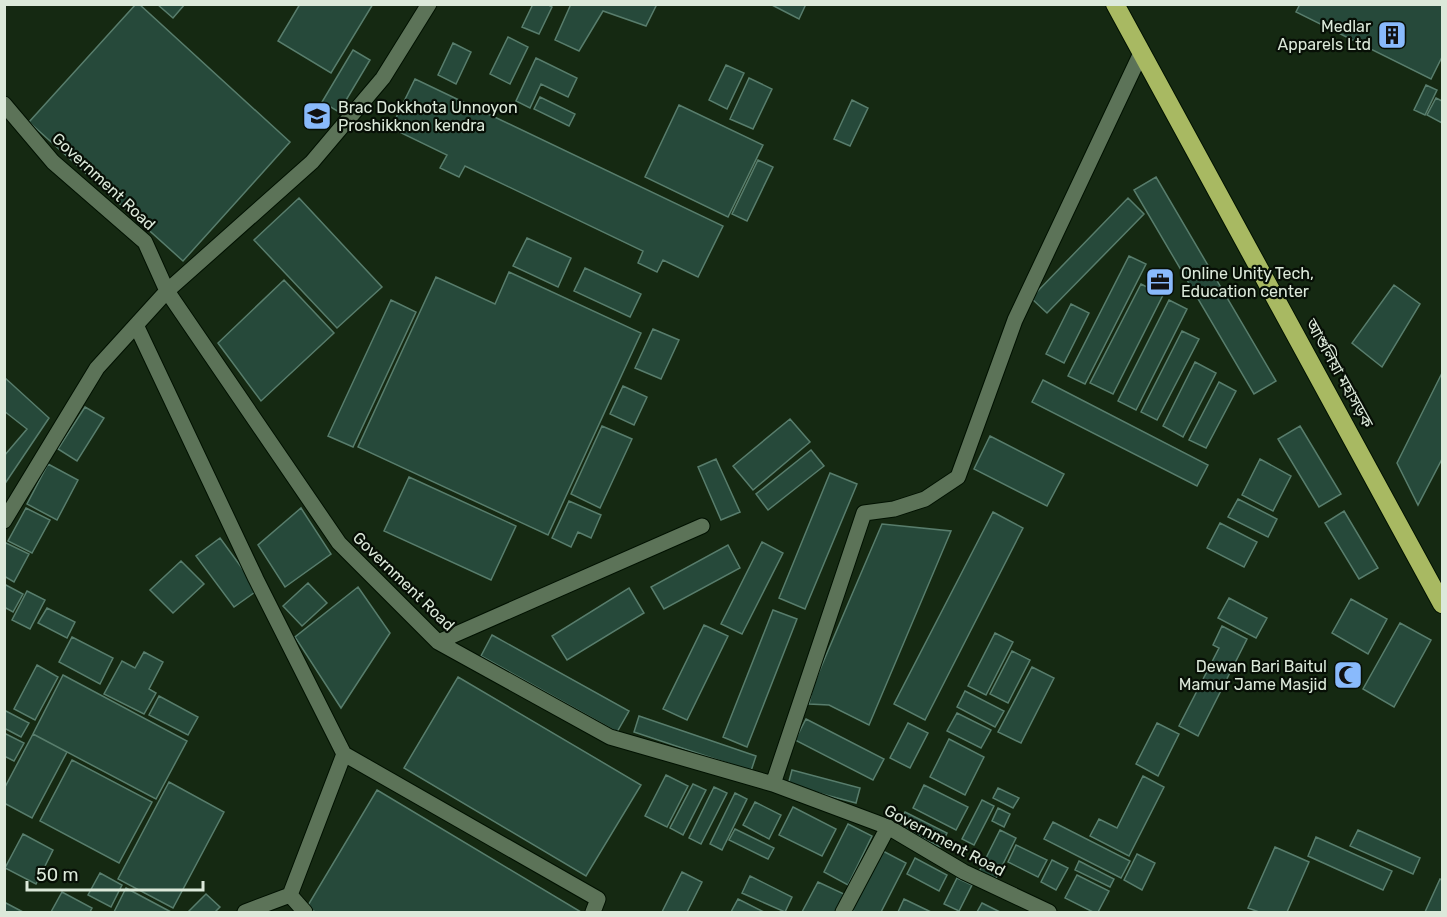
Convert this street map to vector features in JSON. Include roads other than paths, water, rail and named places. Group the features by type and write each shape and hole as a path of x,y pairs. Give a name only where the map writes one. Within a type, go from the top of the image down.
{"highway":[{"name":"আশুলিয়া মহাসড়ক","path":"1115,4 1443,604"}],"street":[{"path":"4,521 97,368 167,291 312,162 383,78 429,4"},
{"path":"773,784 864,513 894,509 925,499 958,477 1015,320 1142,51"},
{"name":"Government Road","path":"4,104 53,162 145,242 167,291 339,543 438,642 610,737 773,784 888,827 964,872 1049,912"},
{"path":"136,325 256,579 344,754 598,899 593,912"},
{"path":"438,642 702,526"},
{"path":"245,912 290,895 344,754"},
{"path":"843,912 888,827"},
{"path":"290,895 305,912"}],"place":[{"name":"Medlar Apparels Ltd","path":"1392,35"},
{"name":"Brac Dokkhota Unnoyon Proshikknon kendra","path":"317,116"},
{"name":"Online Unity Tech, Education center","path":"1160,282"},
{"name":"Dewan Bari Baitul Mamur Jame Masjid","path":"1348,675"}]}
